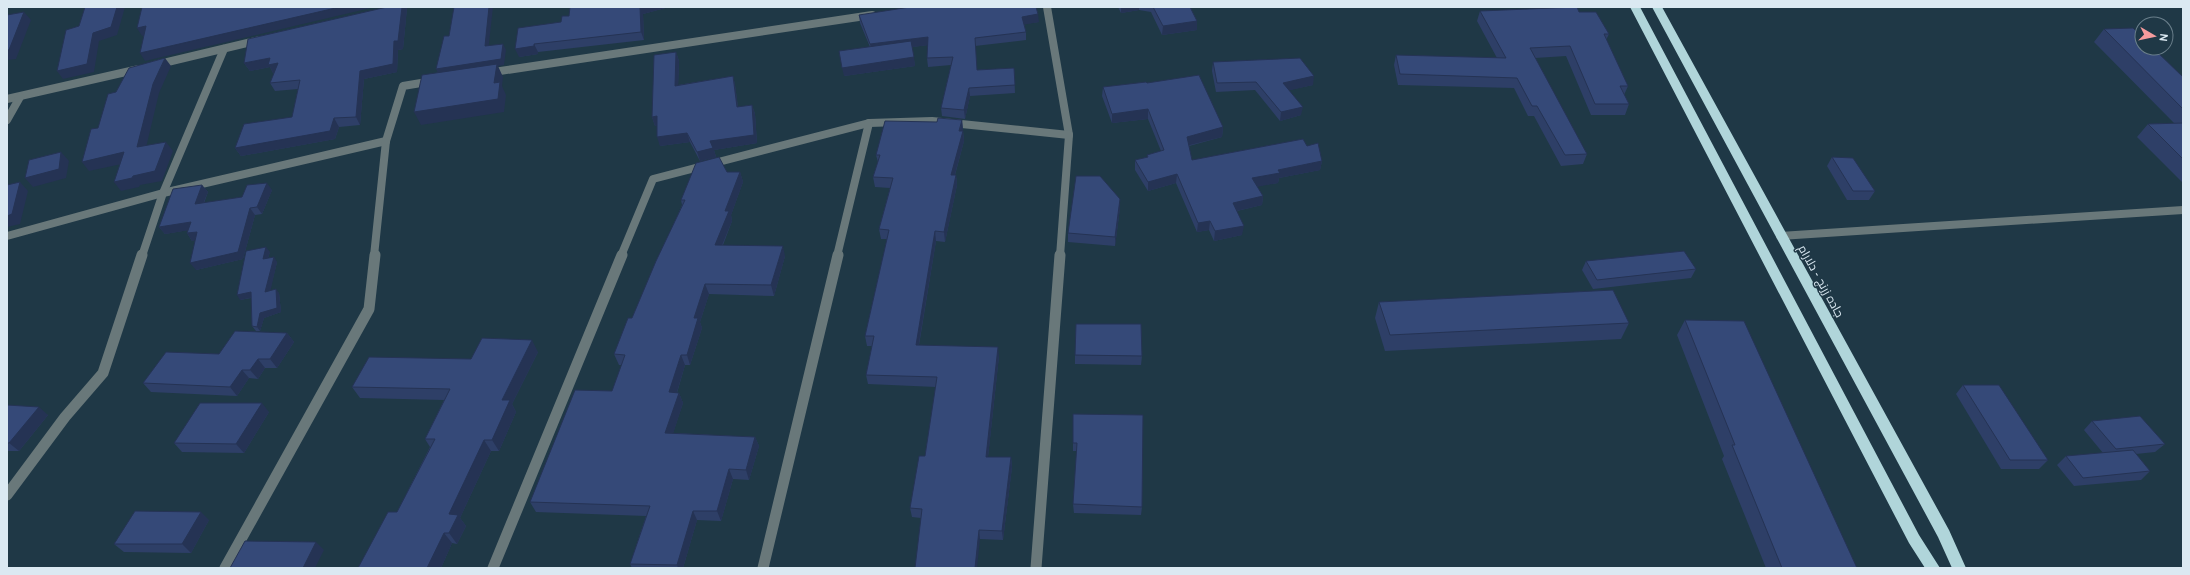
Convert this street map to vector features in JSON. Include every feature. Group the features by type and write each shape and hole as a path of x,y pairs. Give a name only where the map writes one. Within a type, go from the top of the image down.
{"highway":[{"path":"1635,7 1914,539 1933,568"},
{"name":"جاده زرنج - دلارام","path":"1657,7 1780,236 1944,534 1959,568"}],"street":[{"path":"1036,568 1070,135 1048,7"},
{"path":"481,74 879,14"},
{"path":"7,99 270,38"},
{"path":"7,495 65,417 103,373 164,194 224,49"},
{"path":"225,568 369,309 386,141 403,86 442,80"},
{"path":"7,120 20,96"},
{"path":"493,568 653,179 868,123 932,121 1070,135"},
{"path":"764,568 868,123"},
{"path":"7,236 164,194 386,141"},
{"path":"1780,236 2183,210"}],"building":[{"path":"85,7 117,7 111,27 93,33 87,64 57,71 66,30 79,26"},
{"path":"142,7 340,7 140,53 146,26 137,28"},
{"path":"387,7 402,7 398,41 394,41 393,64 360,71 356,117 334,118 330,131 235,148 244,124 292,117 300,80 270,83 278,63 268,65 270,58 244,63 248,39"},
{"path":"454,7 489,7 485,46 503,44 501,59 436,69 444,36 449,36"},
{"path":"570,7 640,7 641,32 534,44 534,46 515,49 518,28 561,22 562,16 569,16"},
{"path":"910,7 1036,7 1038,14 1022,17 1026,32 975,38 977,70 1014,68 1015,85 969,88 964,110 941,108 953,57 927,58 928,37 870,44 859,15"},
{"path":"1153,7 1190,7 1197,21 1163,26"},
{"path":"1577,7 1579,12 1596,12 1609,34 1604,34 1628,86 1620,86 1629,104 1595,104 1570,46 1530,48 1587,154 1565,155 1537,106 1532,106 1517,78 1400,74 1396,55 1506,58 1480,11"},
{"path":"24,12 9,50 7,50 7,15"},
{"path":"2133,28 2134,56 2161,56 2183,77 2183,109 2104,29"},
{"path":"911,41 914,57 842,68 839,51"},
{"path":"676,52 675,86 733,76 737,107 752,105 754,135 710,141 713,148 697,152 687,133 657,137 657,116 652,117 654,55"},
{"path":"165,58 153,84 137,147 166,142 155,171 114,182 124,152 82,162 91,129 98,128 108,94 116,92 129,68"},
{"path":"1300,58 1314,76 1283,83 1303,107 1281,112 1256,82 1217,83 1213,62"},
{"path":"497,64 494,83 500,82 498,99 414,112 422,75"},
{"path":"1199,75 1223,127 1187,137 1192,160 1303,139 1307,146 1318,143 1322,161 1278,170 1280,173 1252,178 1263,196 1233,203 1244,226 1215,231 1210,221 1198,223 1177,174 1148,182 1135,160 1148,157 1147,155 1164,150 1148,109 1112,114 1103,87 1147,83"},
{"path":"938,118 962,120 959,131 963,131 951,175 956,175 944,232 935,231 916,345 998,347 986,457 1011,457 1002,531 979,530 975,568 915,568 922,509 910,508 919,456 925,456 937,377 866,375 874,336 865,336 889,230 879,229 893,178 873,177 880,155 876,155 885,121 937,122"},
{"path":"2183,123 2183,159 2148,124"},
{"path":"61,152 59,169 25,178 29,160"},
{"path":"719,157 727,172 740,172 725,211 729,211 715,245 783,246 771,285 705,284 694,318 698,318 687,355 681,355 669,392 679,393 665,433 755,437 746,470 729,469 717,511 693,511 677,565 630,564 650,506 530,502 575,390 612,391 625,355 614,354 628,318 632,318 656,261 685,200 681,200 696,163"},
{"path":"1832,157 1853,158 1875,191 1853,191"},
{"path":"1076,176 1100,176 1120,199 1115,237 1068,233"},
{"path":"20,182 12,214 7,216 7,185"},
{"path":"267,183 257,207 250,208 238,252 190,263 197,232 187,233 191,222 159,227 173,189 202,185 195,204 242,197 247,185"},
{"path":"266,247 263,259 274,257 265,292 276,289 277,308 260,313 257,327 252,326 251,292 237,295 246,251"},
{"path":"1684,251 1696,269 1597,280 1586,261"},
{"path":"1613,290 1629,323 1390,335 1379,302"},
{"path":"1685,320 1744,321 1857,568 1782,568 1732,445 1735,445"},
{"path":"1076,324 1141,324 1142,356 1075,355"},
{"path":"235,331 287,333 270,359 258,359 250,370 242,370 230,387 143,383 166,352 219,354"},
{"path":"482,338 532,340 502,400 510,400 492,440 484,440 449,514 458,515 449,533 444,533 427,568 358,568 388,512 397,512 435,439 425,439 450,389 352,387 369,357 471,359"},
{"path":"1963,385 1999,385 2048,460 2010,460"},
{"path":"200,403 262,403 236,444 174,443"},
{"path":"7,405 39,407 9,443 7,443"},
{"path":"1073,414 1143,415 1142,507 1073,504 1077,443 1073,443"},
{"path":"2140,416 2165,444 2116,449 2092,421"},
{"path":"2133,450 2150,471 2083,478 2066,456"},
{"path":"135,511 201,512 182,544 114,544"},
{"path":"245,541 316,542 303,568 230,568"}]}
